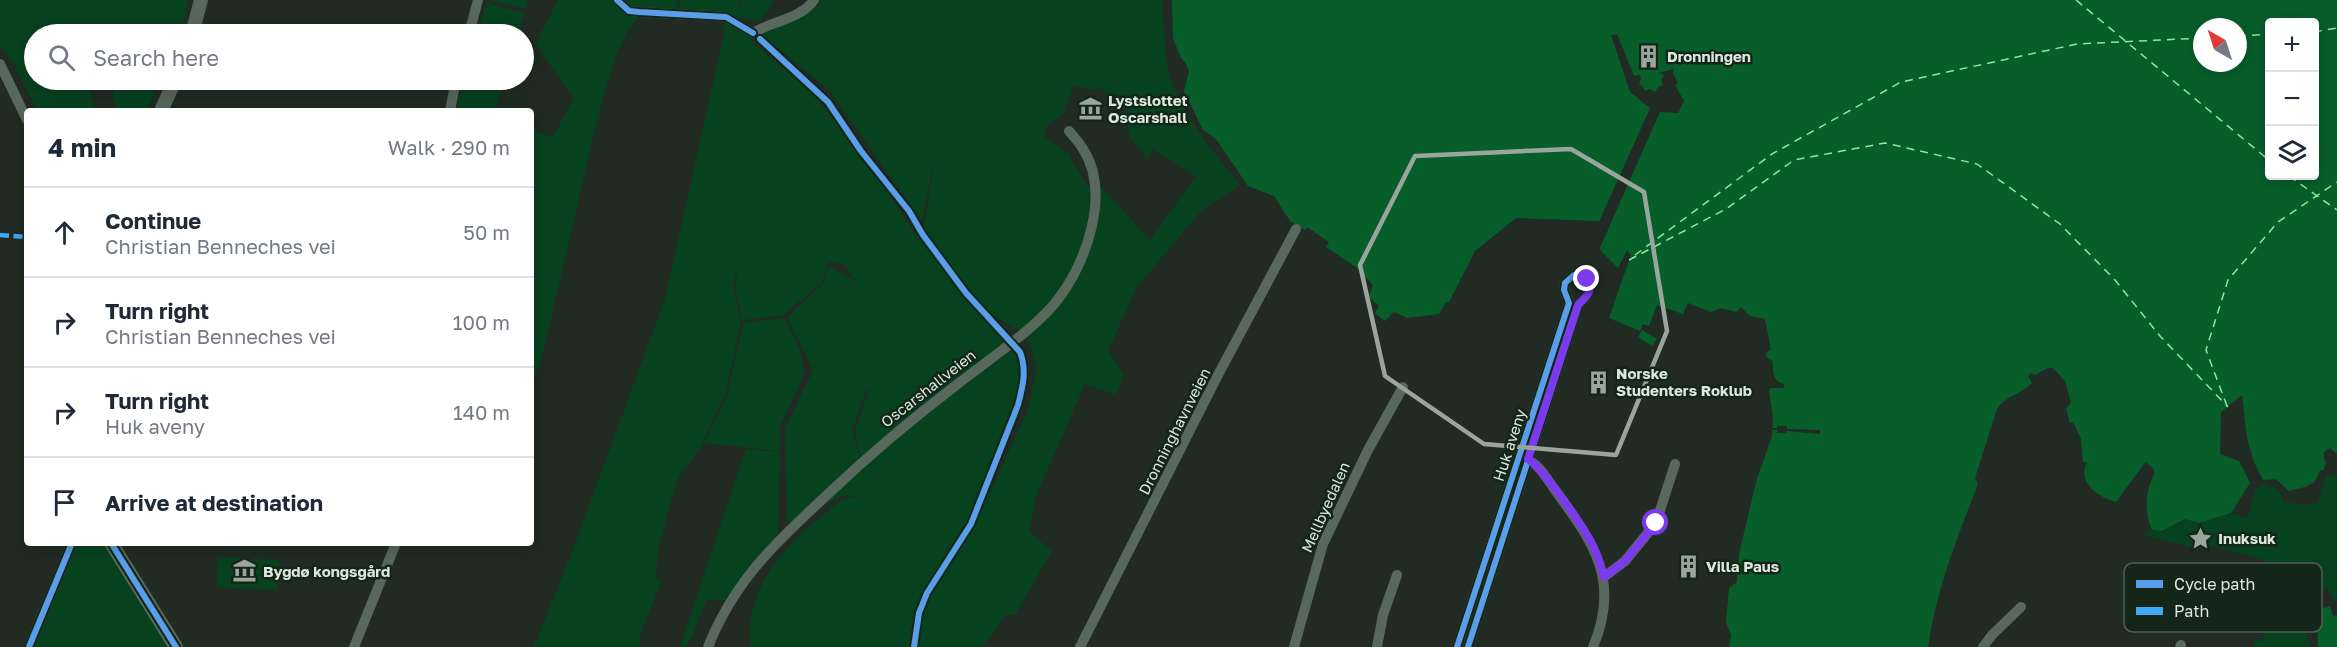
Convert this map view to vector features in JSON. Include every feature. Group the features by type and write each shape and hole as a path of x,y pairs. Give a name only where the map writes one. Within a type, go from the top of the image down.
{"street":[{"path":"195,24 201,0"},
{"path":"472,24 478,0"},
{"path":"617,0 629,11 726,17 753,33 766,25 786,20 814,0"},
{"path":"0,64 24,114"},
{"path":"162,108 171,90"},
{"path":"451,108 454,90"},
{"name":"Oscarshallveien","path":"708,647 719,618 733,597 755,565 787,532 888,438 1011,342 1059,299 1084,255 1095,215 1091,167 1084,150 1069,131"},
{"name":"Dronninghavnveien","path":"1080,647 1296,228"},
{"name":"Huk aveny","path":"1456,647 1466,641 1546,387 1569,303 1564,290 1565,283 1574,275 1582,275 1589,282 1589,293 1578,305 1546,387"},
{"name":"Mellbyedalen","path":"1294,647 1318,558 1327,535 1368,450 1403,387"},
{"path":"1523,458 1535,464 1592,543 1604,577 1603,618 1593,647"},
{"path":"1604,577 1625,561 1656,523 1674,464"},
{"path":"29,647 71,546"},
{"path":"113,546 176,647"},
{"path":"354,647 395,546"},
{"path":"1377,647 1383,615 1397,575"},
{"path":"1983,647 2021,607"}],"highlighted area":[{"path":"1571,149 1644,192 1667,331 1616,455 1484,444 1385,376 1360,265 1415,156"}],"shaded area":[{"path":"0,0 188,0 183,24 24,24 24,84 15,66 0,45"},
{"path":"491,0 528,0 526,9"},
{"path":"558,0 677,0 677,12 644,10 627,32 615,57 599,112 542,358 534,378 534,131 553,137 574,98 535,44"},
{"path":"679,0 740,0 737,8 743,0 774,0 759,22 719,12 680,9"},
{"path":"821,0 1162,0 1167,60 1176,93 1201,135 1240,185 1202,210 1136,288 1108,351 1124,375 1116,395 1085,384 1036,496 1029,531 1052,551 1015,615 1006,615 982,647 915,647 920,615 928,594 957,553 986,501 1028,409 1037,366 1029,342 1017,329 984,310 923,233 937,147 922,221 830,91 760,33 818,6","holes":["1074,85 1092,90 1102,88 1106,96 1121,97 1127,117 1129,136 1148,159 1152,149 1196,176 1150,240 1102,188 1087,186 1068,153 1044,136 1047,125 1063,114"]},
{"path":"1172,0 2337,0 2337,454 2330,448 2324,452 2326,462 2324,469 2319,472 2312,484 2304,487 2289,491 2276,479 2263,480 2254,462 2247,438 2242,395 2221,412 2220,454 2239,461 2250,483 2231,513 2199,523 2185,519 2162,531 2152,530 2147,514 2147,503 2154,469 2146,462 2116,502 2096,493 2087,483 2085,470 2087,462 2083,462 2081,439 2073,422 2070,423 2066,409 2071,403 2065,381 2053,368 2048,368 2035,375 2031,373 2028,376 2032,383 2006,400 1997,409 1975,478 1978,484 1955,544 1936,605 1928,647 1729,647 1731,636 1726,622 1729,588 1737,582 1739,554 1756,482 1772,436 1773,418 1769,391 1771,388 1784,388 1784,384 1775,377 1772,360 1767,358 1766,353 1771,349 1765,319 1750,316 1741,307 1736,312 1721,308 1711,312 1688,303 1683,314 1657,305 1649,326 1643,324 1640,331 1609,318 1631,255 1627,250 1618,268 1599,249 1610,225 1599,221 1516,218 1475,251 1449,302 1445,303 1439,314 1407,318 1394,312 1385,321 1375,313 1379,306 1369,297 1373,285 1356,267 1326,247 1329,242 1307,227 1305,230 1290,221 1274,196 1248,186 1216,139 1203,130 1184,91 1189,71 1173,38"},
{"path":"486,3 525,13 521,24 480,24"},
{"path":"724,20 752,36 753,43 815,95 887,191 912,229 966,296 1010,338 861,460 855,431 868,393 867,386 852,431 861,461 1018,342 1030,368 1024,401 981,499 952,553 920,600 913,647 751,647 750,627 753,608 768,573 793,542 838,502 846,498 862,497 842,496 790,522 787,519 785,429 813,370 787,317 823,284 829,267 857,281 844,264 828,262 822,282 783,315 742,320 735,285 739,264 733,284 741,323 725,395 703,442 680,474 674,490 658,549 656,577 661,582 640,635 640,647 534,647 572,552 665,299 724,33"},
{"path":"27,90 90,90 95,108 36,108"},
{"path":"112,90 156,90 147,108 115,108"},
{"path":"461,90 501,90 496,108 459,108"},
{"path":"784,318 801,352 804,375 780,426 780,451 704,443 727,397 743,323"},
{"path":"1642,330 1657,339 1652,346 1638,337"},
{"path":"746,449 780,452 778,534 727,600 707,600 687,647 680,647"},
{"path":"2326,476 2337,478 2337,601 2332,598 2328,588 2322,590 2322,563 2273,563 2206,544 2198,549 2145,535 2147,530 2162,530 2185,519 2199,523 2231,513 2248,518 2255,490 2263,483 2279,490 2284,502 2305,505 2318,503"},
{"path":"76,546 107,546 169,647 35,647"},
{"path":"218,557 279,560 277,590 217,587"},
{"path":"2330,606 2333,616 2337,615 2337,647 2318,647 2318,632 2322,632 2322,608"},
{"path":"2265,632 2305,632 2310,647 2252,647 2255,640 2262,642"}],"pier":[{"name":"Dronningen","path":"1617,34 1634,76 1640,75 1639,84 1645,91 1650,89 1655,92 1663,85 1661,80 1664,75 1659,73 1673,69 1674,64 1673,73 1678,84 1675,85 1684,101 1678,113 1660,112 1598,252 1596,249 1606,227 1598,224 1650,108 1630,92 1611,35"},
{"path":"1777,426 1787,426 1787,429 1820,430 1820,434 1787,431 1777,433 1777,430 1771,430"}],"ferry route":[{"path":"2076,0 2265,157"},
{"path":"2319,31 2337,28"},
{"path":"2247,35 2265,34"},
{"path":"1635,255 1772,154 1901,82 2077,44 2193,38"},
{"path":"1629,260 1726,209 1794,160 1885,143 1977,164 2060,224 2115,280 2160,336 2228,407"},
{"path":"2295,180 2337,210"},
{"path":"2227,406 2206,350 2228,280 2278,222 2337,182"}],"marked path":[{"path":"0,235 24,237"}],"cycle path":[{"path":"617,0 629,11 726,17 753,33"},
{"path":"760,39 828,102 861,151 909,211 923,235 966,293 1020,352 1022,359 1024,378 1018,405 971,524 927,593 919,613 914,647"},
{"path":"1457,647 1569,303 1564,290 1565,283 1574,275 1582,275 1589,282 1589,293 1578,305 1468,647"},
{"path":"29,647 71,546"},
{"path":"113,546 176,647"}],"place":[{"name":"Dronningen","path":"1649,56"},
{"name":"Lystslottet Oscarshall","path":"1090,109"},
{"name":"Norske Studenters Roklub","path":"1598,382"},
{"name":"Inuksuk","path":"2200,538"},
{"name":"Villa Paus","path":"1688,566"},
{"name":"Bygdø kongsgård","path":"245,571"}],"route":[{"path":"1587,279 1590,286 1589,293 1578,305 1528,459 1535,464 1592,543 1604,577 1625,561 1656,523"}]}
